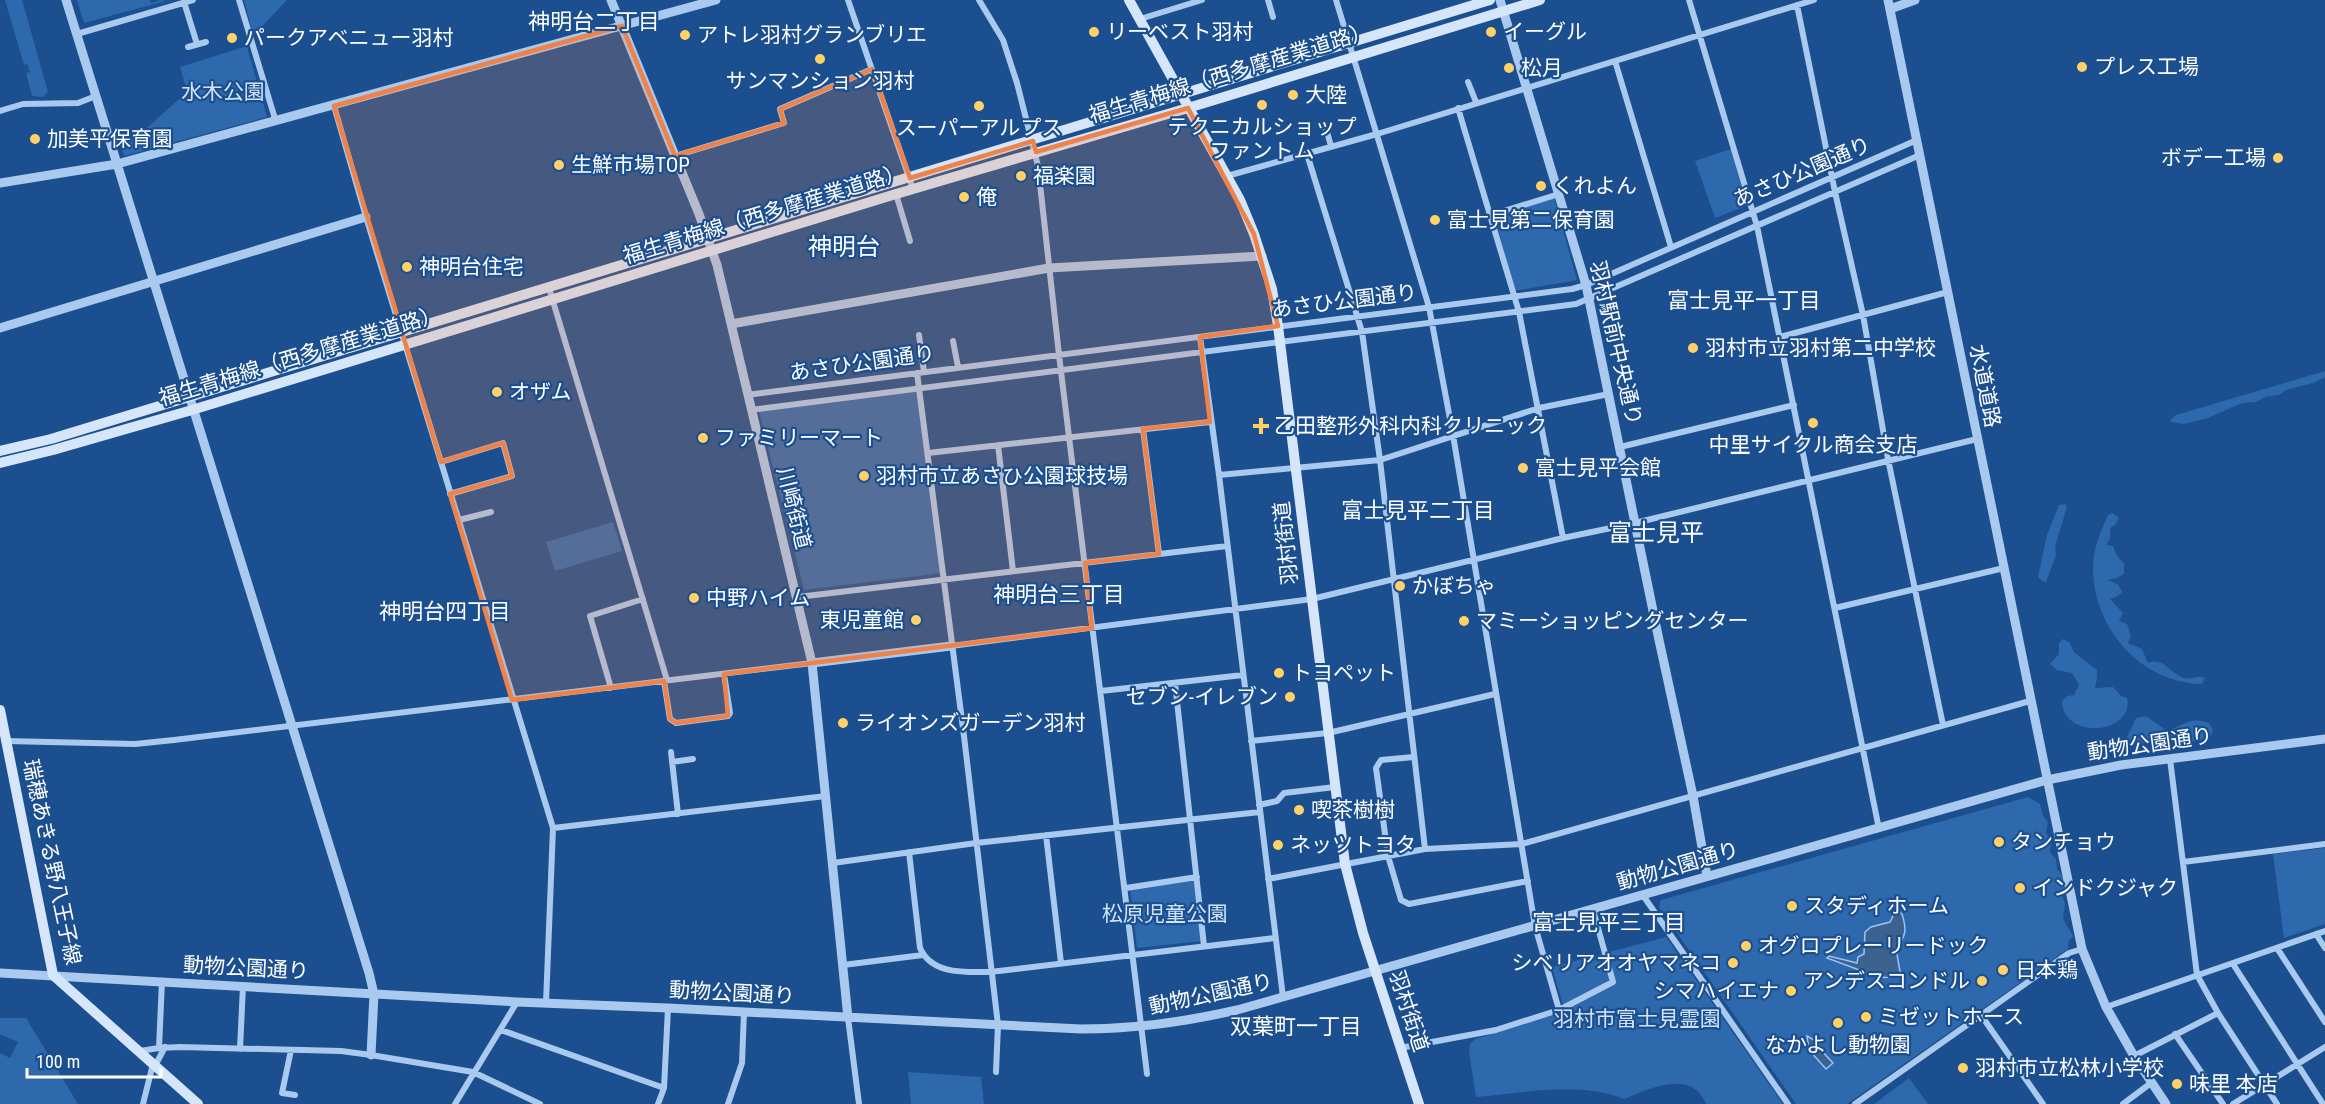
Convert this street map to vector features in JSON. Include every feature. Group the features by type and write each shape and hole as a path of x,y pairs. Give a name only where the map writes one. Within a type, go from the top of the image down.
{"main road":[{"name":"羽村街道","path":"1129,0 1240,200 1272,289 1297,467 1328,733 1346,864 1353,897 1375,971 1419,1104"},
{"name":"福生青梅線（西多摩産業道路）","path":"1034,146 1180,93 1490,0"},
{"name":"福生青梅線（西多摩産業道路）","path":"0,451 51,439 189,396 403,338 1034,146 1188,108 1354,56 1502,6 1539,0"},
{"name":"福生青梅線（西多摩産業道路）","path":"710,245 896,194 911,183"},
{"name":"福生青梅線（西多摩産業道路）","path":"0,463 43,453 192,410 403,338"},
{"name":"瑞穂あきる野八王子線","path":"0,710 3,741 53,975 196,1103"}],"street":[{"path":"66,0 374,994 371,1054"},
{"path":"76,34 193,0"},
{"path":"239,0 276,122"},
{"name":"川崎街道","path":"611,0 710,245 798,597 812,663 848,1018"},
{"path":"0,183 117,164 716,0"},
{"path":"848,0 911,183"},
{"path":"979,0 1003,40 1034,146 1147,1074"},
{"path":"1140,19 1202,0"},
{"path":"1268,0 1273,17"},
{"path":"1336,0 1433,322 1535,926 1559,1010"},
{"path":"1689,0 1756,226 1879,828"},
{"path":"1227,176 1377,134 1814,0"},
{"path":"1889,4 1916,0"},
{"path":"184,2 196,45"},
{"name":"水道道路","path":"1889,4 2082,949 2106,1007 2134,1056 2166,1104"},
{"path":"1797,5 1863,315 1888,459 1943,725"},
{"name":"羽村駅前中央通り","path":"1502,6 1586,285 1693,796 1707,876"},
{"path":"188,47 206,42"},
{"path":"1615,61 1671,247"},
{"path":"675,156 784,123 780,109 872,69"},
{"path":"1468,82 1476,102"},
{"path":"0,111 23,104 78,103 96,96"},
{"path":"334,106 512,700 553,828 546,1003"},
{"path":"1458,108 1519,312 1563,538"},
{"path":"1325,125 1331,146"},
{"name":"あさひ公園通り","path":"747,395 1572,289 1586,285 1917,140"},
{"path":"1306,154 1362,332 1380,460 1425,849"},
{"name":"あさひ公園通り","path":"751,410 1576,304 1920,156"},
{"path":"896,194 910,241"},
{"path":"1491,215 1559,194"},
{"path":"0,328 366,217"},
{"path":"731,324 1049,268 1262,256"},
{"path":"1780,337 1948,292"},
{"path":"551,294 666,680 670,719 676,723 728,716 730,713 724,674"},
{"path":"919,335 919,388 998,1025 996,1072"},
{"path":"1200,337 1283,997"},
{"path":"953,341 958,367"},
{"path":"1219,475 1380,460 1539,408 1610,394"},
{"path":"1620,447 1794,405"},
{"path":"928,453 1210,422"},
{"path":"1143,429 1159,554"},
{"path":"3,741 135,744 611,688 1312,599 1977,439"},
{"path":"441,462 503,443 512,476 450,494"},
{"path":"998,445 1013,571"},
{"path":"459,520 491,512"},
{"path":"798,597 1227,546"},
{"path":"1834,608 2004,568"},
{"path":"611,688 590,616 643,599"},
{"path":"1101,691 1243,675"},
{"path":"1175,683 1204,946"},
{"path":"1251,741 1328,733 1495,694"},
{"path":"1268,879 1425,849 1522,844 2030,701"},
{"name":"動物公園通り","path":"0,973 848,1018 1081,1029 1142,1027 1187,1022 1283,997 2047,780 2121,765 2325,739"},
{"path":"670,752 678,814"},
{"path":"1414,757 1381,760 1376,768 1388,856 1401,900 1409,904 1528,881"},
{"path":"672,762 693,759"},
{"path":"2170,759 2197,975 2218,1013 2277,1104"},
{"path":"833,863 976,843 1190,819 1259,808 1276,801 1284,793 1335,787"},
{"path":"553,828 826,796"},
{"path":"1046,836 1061,963"},
{"path":"2183,862 2325,844"},
{"path":"909,852 920,948 923,955 939,967 956,972 990,972 1275,938"},
{"path":"1126,888 1197,878"},
{"path":"1642,894 1788,1104"},
{"path":"1400,1048 1496,1030 1559,1010 1613,982 1593,910"},
{"path":"2106,1007 2325,931"},
{"path":"2316,934 2325,948"},
{"path":"2277,948 2325,1022"},
{"path":"1855,1104 2069,953 2082,949"},
{"path":"843,965 923,955"},
{"path":"2233,964 2323,1104"},
{"path":"143,1104 162,1048 162,981"},
{"path":"240,1049 243,986"},
{"path":"455,1104 517,1002"},
{"path":"658,1104 664,1088 668,1008"},
{"path":"733,1104 729,1104 742,1064 744,1012"},
{"path":"2134,1056 2218,1013"},
{"path":"1982,1015 2043,1104"},
{"path":"848,1018 859,1104"},
{"path":"501,1030 664,1088"},
{"path":"2175,1034 2223,1104"},
{"path":"2233,1104 2325,1047"},
{"path":"140,1051 162,1048 240,1049 371,1054 473,1072 532,1103 540,1104"},
{"path":"291,1050 282,1093 295,1095"},
{"path":"2123,1104 2151,1083"}],"highlighted area":[{"path":"622,26 675,156 784,123 780,109 872,69 910,178 1033,141 1036,152 1188,108 1254,234 1278,326 1200,337 1210,422 1143,429 1159,554 1085,563 1092,628 724,674 728,716 676,723 670,719 664,681 512,700 450,494 512,476 503,443 441,462 334,106"}],"green space":[{"path":"5,0 22,0 48,92 43,97 32,96 26,73 30,72 27,64 24,65"},
{"path":"77,0 150,0 151,3 166,1 84,23"},
{"name":"水木公園","path":"244,0 287,0 254,35 247,47 267,117 124,156 119,139 140,134 187,92 180,67 247,46 253,34"},
{"path":"1731,149 1748,205 1715,218 1695,161"},
{"path":"1554,198 1577,280 1514,291 1495,216"},
{"path":"2325,371 2325,377 2313,383 2286,390 2279,395 2242,403 2208,418 2184,424 2171,422 2176,415"},
{"path":"917,388 943,573 804,590 759,411"},
{"path":"2065,504 2067,507 2055,546 2056,555 2046,582 2042,581 2038,577 2047,535 2059,505"},
{"path":"2113,513 2119,518 2110,528 2110,538 2106,545 2113,546 2117,556 2124,563 2124,574 2107,580 2118,584 2122,592 2110,599 2123,613 2119,621 2127,624 2131,636 2128,643 2142,649 2148,663 2161,663 2184,678 2205,678 2202,684 2180,681 2159,674 2141,663 2111,631 2101,611 2095,590 2093,568 2100,534 2108,515"},
{"path":"613,522 622,551 555,571 546,542"},
{"path":"2063,639 2069,642 2074,652 2097,670 2095,688 2113,687 2121,696 2127,698 2127,710 2120,719 2098,728 2085,727 2074,722 2065,714 2062,701 2067,696 2074,695 2079,685 2072,673 2057,670 2050,664 2059,654 2059,643"},
{"path":"2146,716 2167,731 2197,720 2209,723 2213,730 2210,738 2198,741 2128,743 2127,737 2136,718"},
{"path":"2028,797 2040,804 2043,816 2048,822 2046,833 2052,839 2050,852 2056,859 2057,869 2063,881 2065,905 2063,918 2073,937 2069,940 2068,949 1847,1104 1796,1104 1659,907 1661,900"},
{"path":"2325,848 2325,924 2284,938 2273,854"},
{"name":"松原児童公園","path":"1196,879 1202,941 1137,948 1130,889"},
{"name":"羽村市富士見霊園","path":"1666,937 1783,1104 1706,1104 1699,1093 1691,1087 1680,1084 1669,1084 1645,1090 1624,1099 1607,1094 1570,1089 1476,1097 1469,1052 1470,1044 1475,1039 1565,1012 1552,967"},
{"path":"0,1018 26,1018 78,1104 0,1104 0,1053 10,1058 18,1042 0,1034"},
{"path":"908,1072 981,1077 984,1104 911,1104"},
{"path":"1909,1078 1928,1104 1874,1104"}],"shaded area":[{"path":"1896,910 1902,914 1905,924 1904,936 1896,948 1900,972 1898,974 1878,977 1827,958 1829,956 1857,963 1858,957 1864,954 1865,932 1871,927 1890,922"},
{"path":"1807,1036 1819,1043 1818,1047 1833,1063 1826,1069 1809,1050"}],"place":[{"name":"リーベスト羽村","path":"1094,32"},
{"name":"イーグル","path":"1491,32"},
{"name":"アトレ羽村グランブリエ","path":"685,35"},
{"name":"パークアベニュー羽村","path":"232,38"},
{"name":"サンマンション羽村","path":"820,59"},
{"name":"プレス工場","path":"2082,67"},
{"name":"松月","path":"1509,68"},
{"name":"大陸","path":"1293,95"},
{"name":"テクニカルショップ ファントム","path":"1262,105"},
{"name":"スーパーアルプス","path":"979,106"},
{"name":"加美平保育園","path":"35,139"},
{"name":"ボデー工場","path":"2278,158"},
{"name":"生鮮市場TOP","path":"559,165"},
{"name":"福楽園","path":"1021,176"},
{"name":"くれよん","path":"1541,186"},
{"name":"俺","path":"964,197"},
{"name":"富士見第二保育園","path":"1435,220"},
{"name":"神明台住宅","path":"407,267"},
{"name":"羽村市立羽村第二中学校","path":"1693,348"},
{"name":"オザム","path":"497,392"},
{"name":"中里サイクル商会支店","path":"1813,423"},
{"name":"乙田整形外科内科クリニック","path":"1261,426"},
{"name":"ファミリーマート","path":"703,438"},
{"name":"富士見平会館","path":"1523,468"},
{"name":"羽村市立あさひ公園球技場","path":"864,476"},
{"name":"かぼちゃ","path":"1400,586"},
{"name":"中野ハイム","path":"694,598"},
{"name":"東児童館","path":"916,620"},
{"name":"マミーショッピングセンター","path":"1464,621"},
{"name":"トヨペット","path":"1279,673"},
{"name":"セブン-イレブン","path":"1290,697"},
{"name":"ライオンズガーデン羽村","path":"843,723"},
{"name":"喫茶樹樹","path":"1299,810"},
{"name":"タンチョウ","path":"1999,842"},
{"name":"ネッツトヨタ","path":"1278,845"},
{"name":"インドクジャク","path":"2020,888"},
{"name":"スタディホーム","path":"1792,906"},
{"name":"オグロプレーリードック","path":"1746,946"},
{"name":"シベリアオオヤマネコ","path":"1733,963"},
{"name":"日本鶏","path":"2003,970"},
{"name":"アンデスコンドル","path":"1982,981"},
{"name":"シマハイエナ","path":"1791,991"},
{"name":"ミゼットホース","path":"1866,1017"},
{"name":"なかよし動物園","path":"1838,1023"},
{"name":"羽村市立松林小学校","path":"1963,1068"},
{"name":"味里 本店","path":"2177,1084"}],"district":[{"name":"神明台二丁目","path":"594,21"},
{"name":"神明台","path":"844,247"},
{"name":"富士見平一丁目","path":"1744,300"},
{"name":"富士見平二丁目","path":"1418,510"},
{"name":"富士見平","path":"1656,533"},
{"name":"神明台三丁目","path":"1059,594"},
{"name":"神明台四丁目","path":"445,611"},
{"name":"富士見平三丁目","path":"1609,922"},
{"name":"双葉町一丁目","path":"1296,1026"}]}
